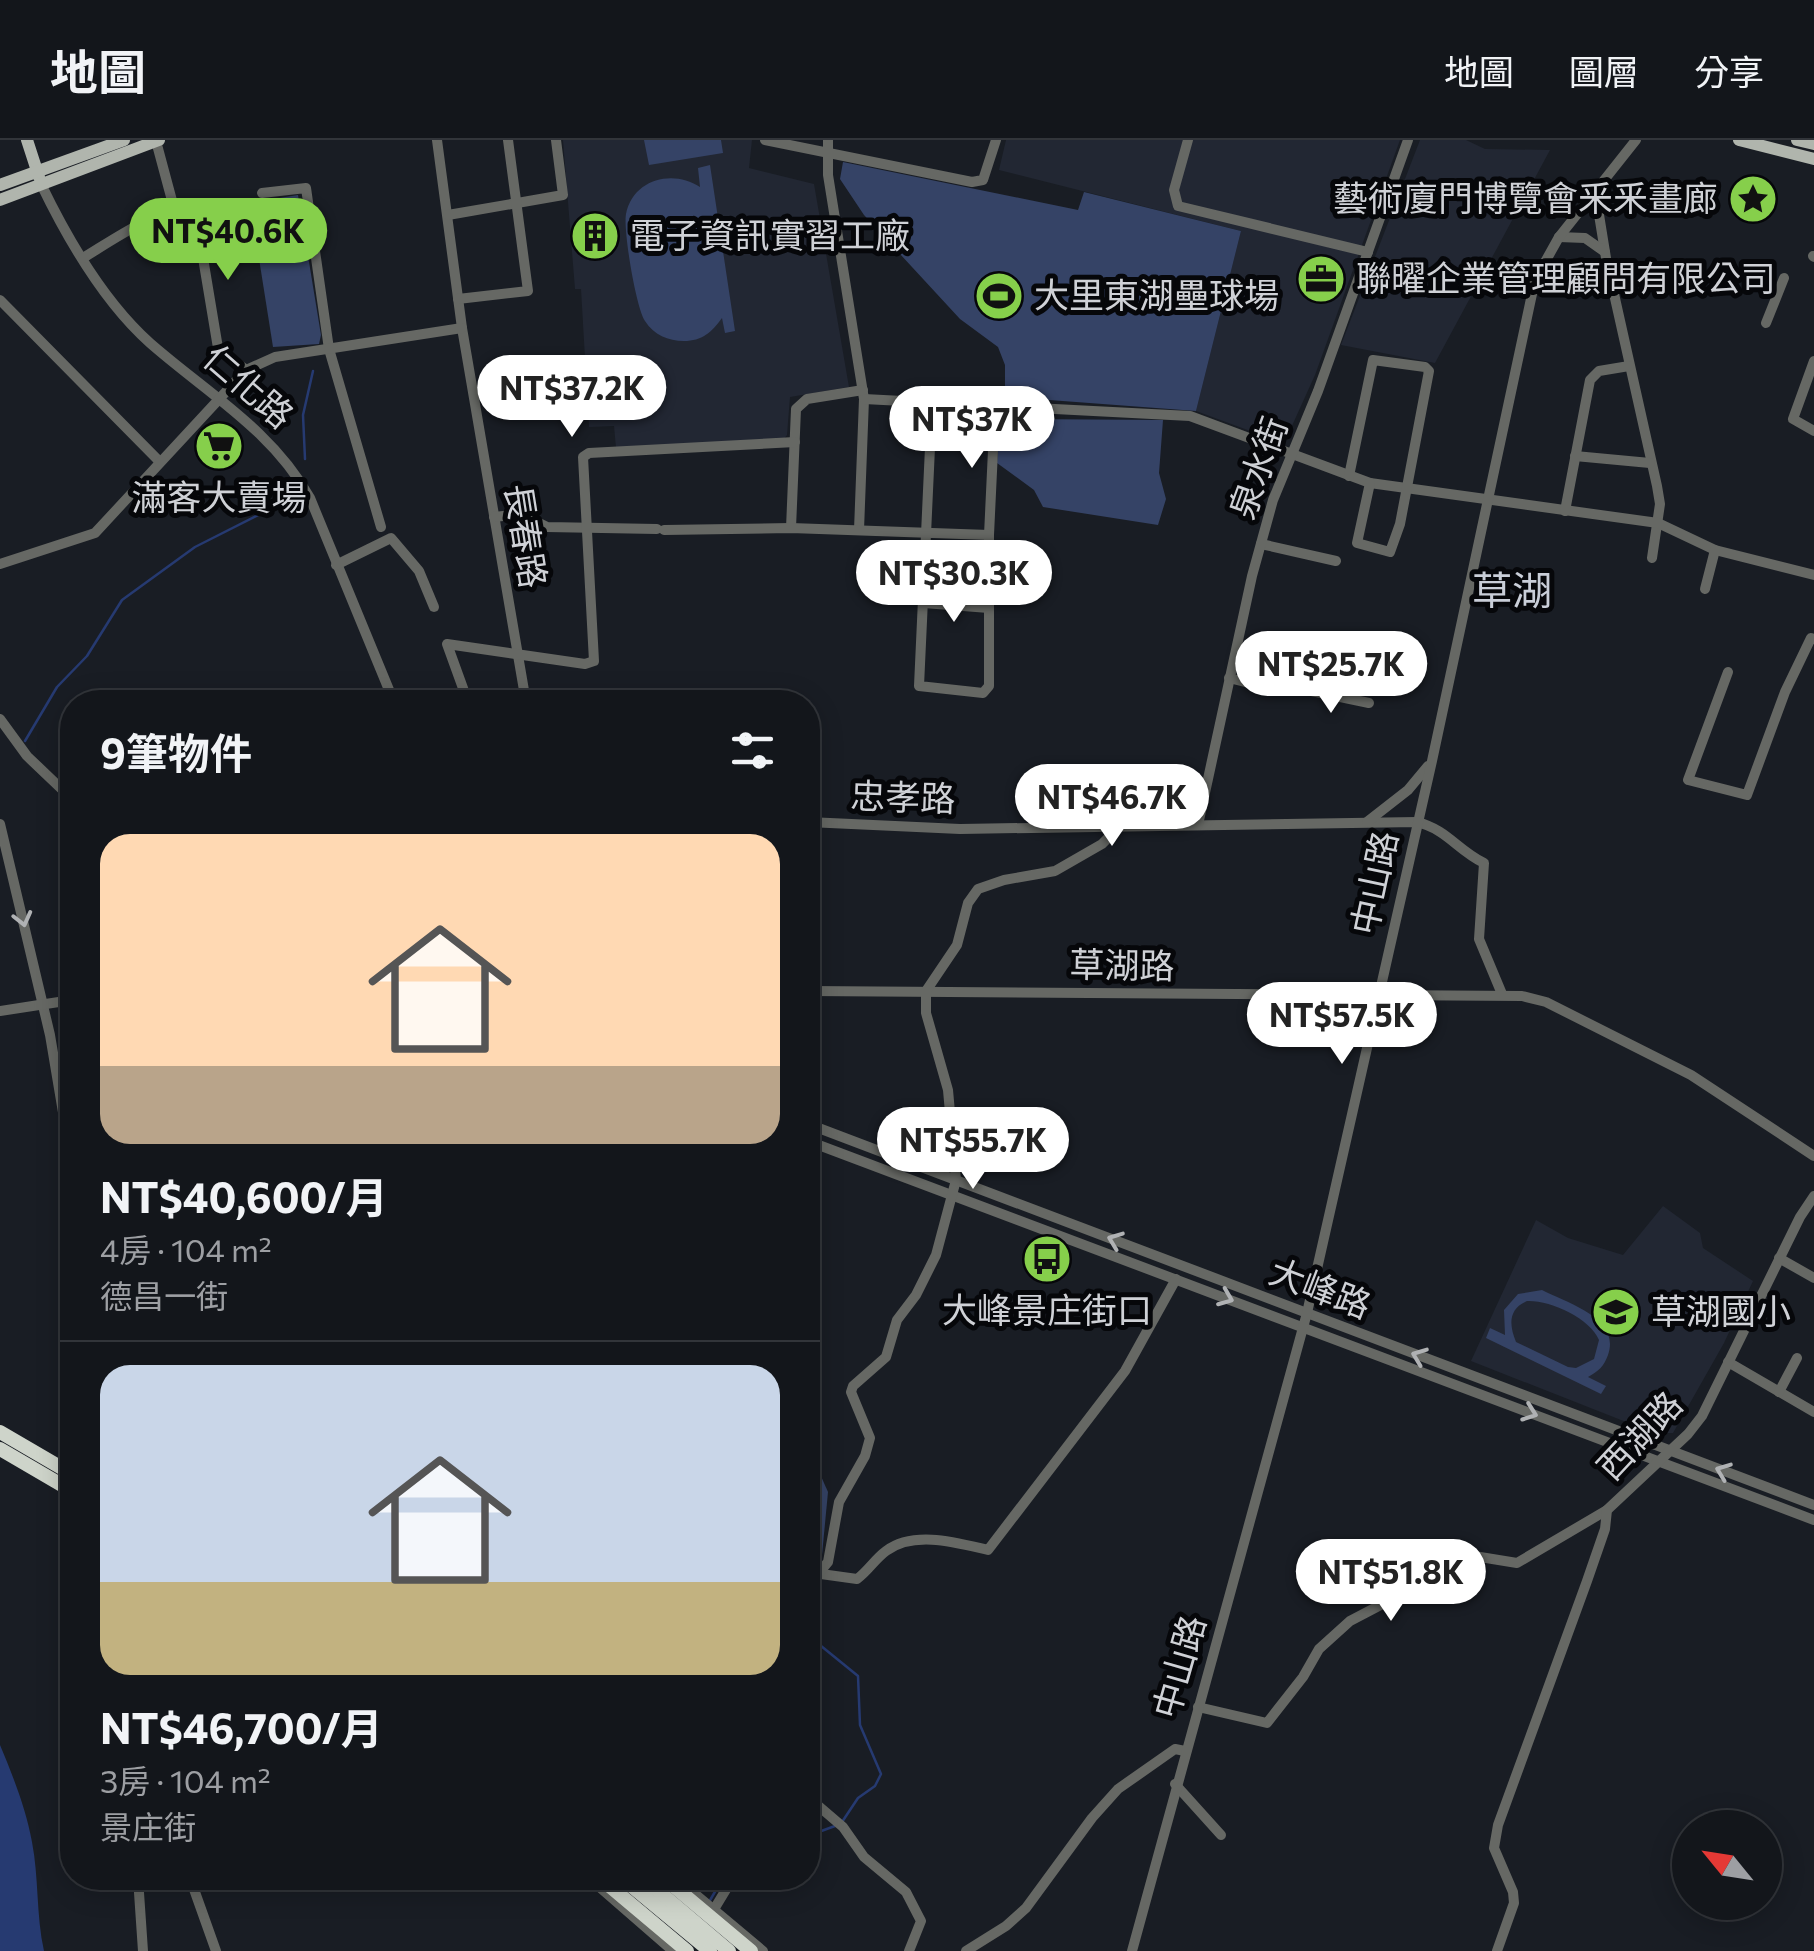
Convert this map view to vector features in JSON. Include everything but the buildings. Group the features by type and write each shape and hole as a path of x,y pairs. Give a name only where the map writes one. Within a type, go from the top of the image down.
{"highway":[{"path":"0,1432 60,1467"},
{"path":"0,1449 60,1484"},
{"path":"616,1890 692,1946"},
{"path":"636,1890 710,1951"},
{"path":"659,1890 732,1951"},
{"path":"678,1890 751,1951"}],"main road":[{"name":"仁化路","path":"27,140 39,178"},
{"path":"0,200 124,140"},
{"path":"0,184 39,178 158,140"},
{"path":"1739,140 1814,160"},
{"path":"1797,140 1814,144"}],"street":[{"path":"158,140 174,208"},
{"name":"長春路","path":"437,140 462,328 524,690"},
{"path":"458,299 528,292 508,140"},
{"path":"448,215 563,195 556,140"},
{"path":"764,140 828,146 972,182 983,180 996,140"},
{"path":"1188,140 1174,190 1178,206 1368,252"},
{"name":"泉水街","path":"1198,825 1261,544 1408,140"},
{"name":"中山路","path":"1132,1951 1307,1313 1536,280 1559,237 1636,140"},
{"path":"828,146 828,175 864,394 859,530"},
{"name":"仁化路","path":"39,178 83,258 132,324 268,440 292,467 310,498 389,690"},
{"path":"262,193 306,188 328,349 385,532 419,572 434,606"},
{"path":"1595,190 1660,504 1652,558"},
{"path":"194,204 218,348 246,370"},
{"path":"83,258 152,216 174,208 210,204"},
{"path":"1559,237 1584,238 1605,252"},
{"path":"1766,323 1784,278"},
{"path":"0,300 160,462"},
{"path":"0,564 95,533 246,370 275,357 462,328"},
{"path":"1348,476 1373,360 1425,366 1428,370 1408,487 1390,552 1356,543 1370,483"},
{"path":"1814,361 1793,419 1814,430"},
{"path":"1565,511 1590,380 1599,371 1629,366"},
{"path":"791,528 794,415 802,401 864,394 932,404 1190,416 1370,483 1658,523 1715,550 1814,575"},
{"path":"932,404 919,686 983,693 988,686 995,408"},
{"path":"464,690 447,644 585,664 594,662 583,457 589,453 794,442"},
{"path":"1575,456 1650,462"},
{"path":"494,516 521,514 546,528 791,528 989,535"},
{"path":"336,565 385,532"},
{"path":"1261,544 1336,561"},
{"path":"1705,589 1715,550"},
{"path":"924,603 989,608"},
{"path":"1728,672 1688,780 1747,795 1784,692 1813,639"},
{"path":"1229,678 1368,703"},
{"path":"0,719 27,756 60,788"},
{"path":"1364,824 1408,790 1432,762"},
{"path":"1417,822 1439,827 1461,852 1484,863 1478,938 1502,994"},
{"name":"忠孝路","path":"820,823 960,829 1417,822"},
{"path":"0,824 50,1035 60,1095"},
{"path":"1117,828 1102,844 1055,872 1004,880 978,890 968,903 957,945 926,991 926,1012 948,1090 956,1180 936,1255 897,1320 886,1358 853,1386 851,1392 870,1438 865,1456 839,1502 828,1562 820,1574 857,1579 888,1548 902,1544 936,1540 988,1550 1124,1372 1176,1278"},
{"name":"草湖路","path":"820,992 1502,994 1546,1002 1649,1053 1814,1156"},
{"path":"0,1011 60,1002"},
{"name":"大峰路","path":"820,1129 1814,1505"},
{"name":"大峰路","path":"820,1146 1814,1520"},
{"name":"西湖路","path":"1497,1951 1514,1903 1494,1848 1498,1826 1588,1582 1607,1510 1661,1461 1702,1416 1779,1258 1814,1196"},
{"path":"1779,1258 1814,1278"},
{"path":"1779,1392 1797,1358"},
{"path":"1728,1362 1814,1412"},
{"path":"1198,1707 1267,1722 1320,1649 1350,1621 1474,1556 1517,1563 1607,1510"},
{"path":"966,1951 1026,1908 1118,1789 1176,1749 1185,1751"},
{"path":"1175,1784 1221,1835"},
{"path":"820,1808 912,1901 921,1920 909,1951"},
{"path":"139,1890 143,1951"},
{"path":"194,1890 216,1951"},
{"path":"603,1890 674,1951"},
{"path":"628,1890 692,1946 701,1923 726,1890"},
{"path":"660,1890 732,1951"},
{"path":"691,1890 763,1951"}],"shaded area":[{"path":"563,140 752,140 749,168 814,184 849,387 790,397 784,439 616,448 614,426 589,427 581,289 575,289"},
{"path":"644,140 721,140 723,153 649,165"},
{"path":"1006,140 1400,140 1315,375 1286,439 1280,442 1196,411 1241,231 999,170"},
{"path":"1420,140 1466,140 1485,149 1550,150 1435,363 1341,345"},
{"path":"843,162 1078,210 1084,192 1241,231 1196,411 1036,399 1005,393 1005,365 998,347 960,319 864,215 840,179"},
{"path":"710,165 735,331 725,333 722,318 701,337 672,340 653,330 641,313 628,251 626,214 630,202 645,185 667,178 700,187 698,168"},
{"path":"298,195 321,335 319,344 273,347 251,208 255,202"},
{"path":"1001,419 1163,420 1159,473 1166,499 1158,525 1043,507 1034,490 997,463"},
{"name":"草湖國小","path":"1663,1206 1700,1233 1703,1248 1753,1281 1724,1343 1673,1433 1654,1433 1471,1361 1536,1220 1568,1238 1623,1255"},
{"path":"1542,1290 1589,1314 1607,1331 1608,1355 1601,1368 1588,1377 1606,1386 1601,1394 1486,1338 1490,1328 1505,1335 1504,1310 1518,1294","holes":["1536,1301 1558,1307 1587,1324 1599,1340 1594,1359 1576,1368 1568,1367 1516,1342 1511,1324 1513,1313 1521,1304"]},
{"path":"820,1474 828,1492 822,1555 820,1552"},
{"path":"0,1745 29,1830 44,1951 0,1951"}],"waterway":[{"path":"305,459 303,415 313,371"},
{"path":"25,741 57,687 87,656 122,600 195,547 294,497"},
{"path":"820,1645 858,1676 860,1725 881,1774 842,1822"},
{"path":"820,1831 835,1826"},
{"path":"709,1902 716,1890"}],"place":[{"name":"藝術廈門博覽會釆釆畫廊","path":"1753,199"},
{"name":"電子資訊實習工廠","path":"595,236"},
{"name":"聯曜企業管理顧問有限公司","path":"1321,279"},
{"name":"大里東湖壘球場","path":"999,296"},
{"name":"滿客大賣場","path":"219,446"},
{"name":"大峰景庄街口","path":"1047,1259"},
{"name":"草湖國小","path":"1616,1312"}],"district":[{"name":"草湖","path":"1512,591"}]}
